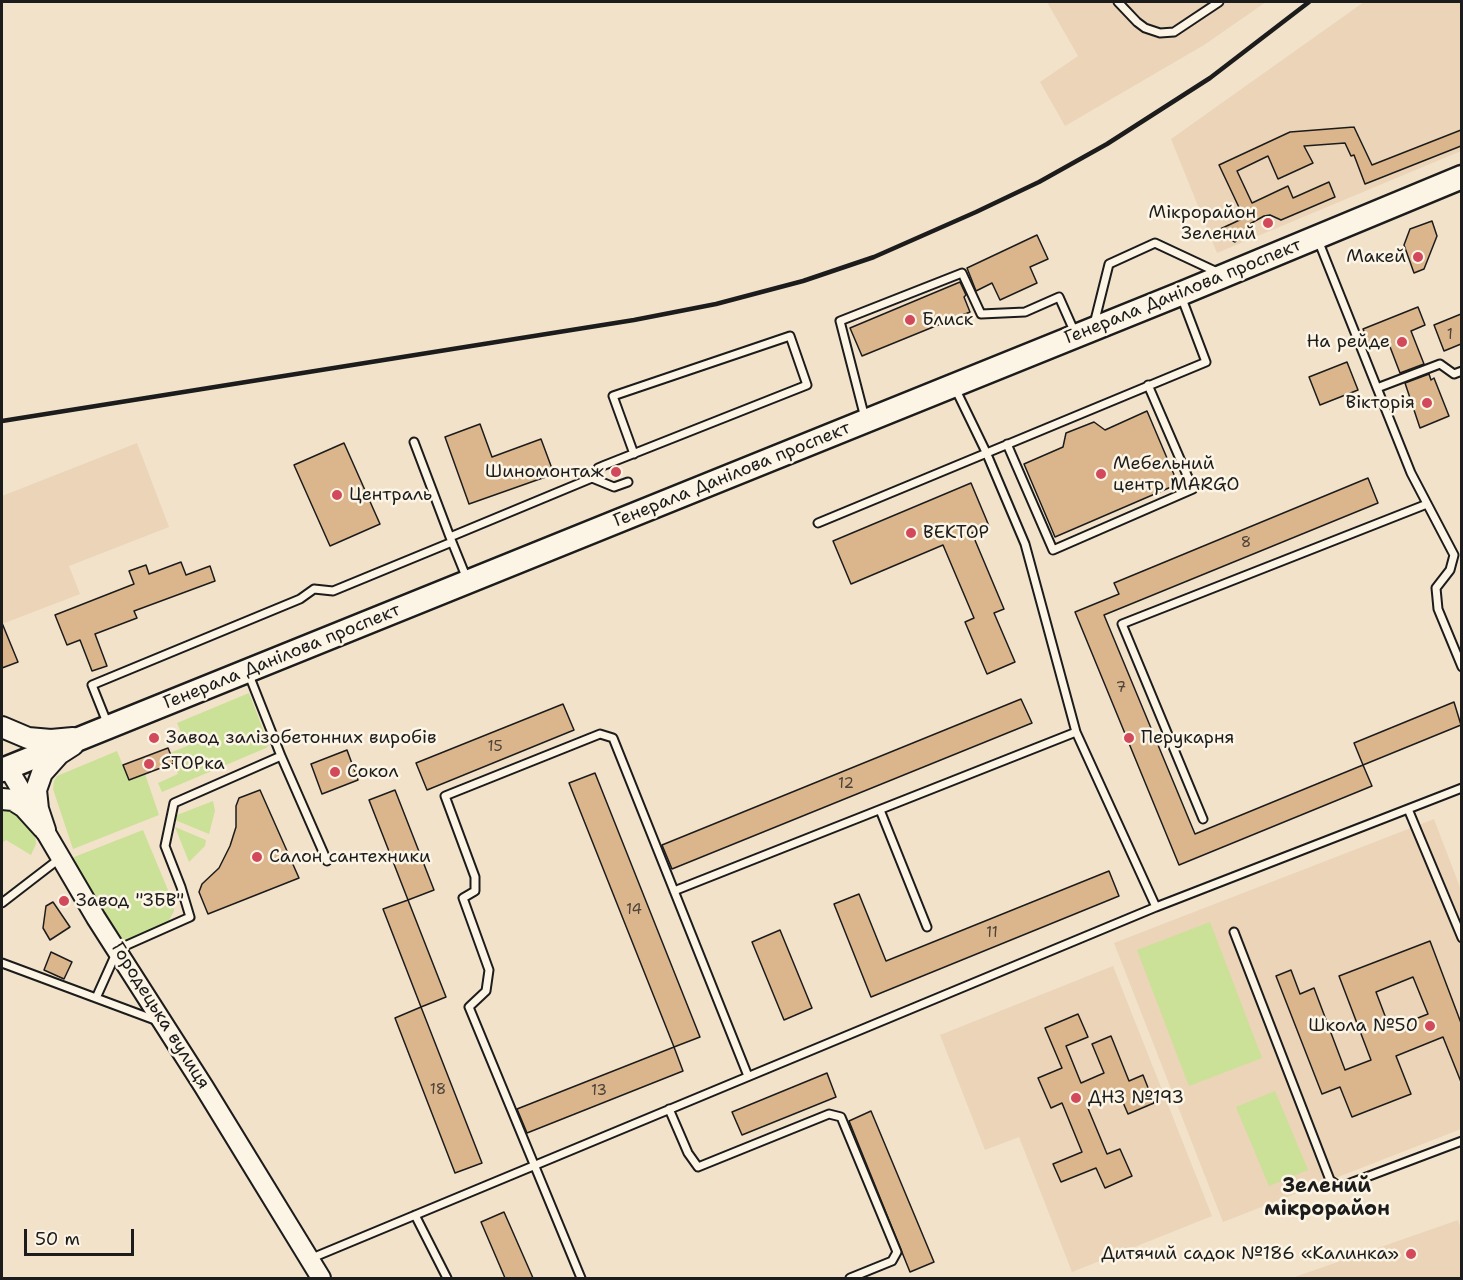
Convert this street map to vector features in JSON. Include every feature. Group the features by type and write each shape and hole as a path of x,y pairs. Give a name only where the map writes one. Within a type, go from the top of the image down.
{"main road":[{"name":"Генерала Данілова проспект","path":"3,766 82,738 1180,294 1461,177"},
{"path":"2,726 28,738 51,740 82,738"},
{"path":"45,830 38,809 36,790 42,773 59,754 82,738"},
{"path":"2,798 13,800 24,807 45,830"}],"street":[{"name":"Городецька вулиця","path":"3,766 45,830 96,918 118,949 321,1278"}],"lane":[{"path":"1118,2 1145,28 1160,33 1174,32 1219,2"},
{"path":"1317,238 1411,473 1458,554 1450,570 1436,588 1438,609 1461,667"},
{"path":"1084,332 1109,264 1155,243 1225,275"},
{"path":"866,421 840,321 962,273 981,314 1025,312 1059,297 1084,332"},
{"path":"818,523 1206,362 1180,294"},
{"path":"109,727 92,685 300,599 314,589 333,591 592,478 598,468 634,454 807,385 790,336 613,396 634,454"},
{"path":"1377,388 1440,364 1455,374 1461,371"},
{"path":"953,385 986,452 1025,544 1076,732 1156,907"},
{"path":"1007,444 1053,550 1193,489 1148,386"},
{"path":"414,442 468,582"},
{"path":"592,478 614,488 628,482"},
{"path":"1203,819 1122,624 1427,504"},
{"path":"247,671 327,861"},
{"path":"674,891 1076,732"},
{"path":"581,1278 469,1007 486,991 489,970 463,897 475,891 475,877 445,796 600,734 613,738 748,1076"},
{"path":"96,998 118,949 190,917 182,886 165,846 174,803 281,756"},
{"path":"309,1259 1156,907 1461,788"},
{"path":"1408,809 1461,938"},
{"path":"880,810 927,927"},
{"path":"2,903 61,858"},
{"path":"1234,932 1330,1180 1340,1186 1461,1141"},
{"path":"2,963 164,1023"},
{"path":"669,1109 688,1154 698,1167 829,1114 841,1117 897,1252 892,1261 850,1278"},
{"path":"415,1215 447,1278"}],"shaded area":[{"path":"1047,2 1266,2 1204,45 1065,126 1040,82 1078,56"},
{"path":"1364,2 1461,2 1461,151 1217,253 1171,139"},
{"path":"137,443 169,527 69,566 80,594 2,624 2,496"},
{"path":"1434,819 1461,890 1461,1129 1223,1222 1114,943"},
{"path":"1113,966 1212,1216 1072,1272 1019,1137 985,1150 940,1035"},
{"name":"Дитячий садок №186 «Калинка»","path":"1458,1220 1461,1230 1461,1278 1292,1278"}],"green space":[{"path":"249,693 269,745 162,792 158,783 178,774 170,753 187,746 177,723"},
{"path":"117,751 129,780 145,774 159,815 73,849 53,789 54,781 57,776"},
{"path":"213,801 215,811 209,834 175,820 177,815"},
{"path":"2,805 15,808 35,832 36,844 31,855 6,840 2,843"},
{"path":"175,827 206,840 205,846 189,862"},
{"path":"143,830 173,902 174,911 167,924 122,943 69,859"},
{"path":"1210,922 1262,1058 1189,1086 1137,950"},
{"path":"1275,1091 1308,1170 1269,1186 1236,1107"}],"building":[{"path":"1354,127 1372,165 1461,130 1461,146 1365,184 1354,155 1351,156 1345,143 1304,146 1313,163 1278,179 1268,156 1237,171 1252,203 1288,186 1293,198 1329,182 1335,197 1281,220 1270,215 1264,216 1248,225 1244,234 1235,242 1228,238 1223,240 1218,230 1244,218 1219,165 1290,132"},
{"name":"Макей","path":"1432,221 1437,236 1424,269 1414,273 1404,245 1410,229"},
{"name":"Блиск","path":"1037,235 1048,259 1030,267 1037,283 1000,300 992,283 976,291 967,268"},
{"name":"Блиск","path":"960,282 970,312 862,356 850,328"},
{"name":"На рейде","path":"1418,307 1425,325 1411,331 1424,364 1400,373 1387,339 1370,346 1363,329"},
{"path":"1461,314 1461,344 1444,351 1434,325"},
{"path":"1347,362 1358,390 1320,405 1309,377"},
{"name":"Вікторія","path":"1429,374 1431,380 1434,378 1449,416 1420,428 1405,383"},
{"name":"Мебельний центр MARGO","path":"1147,411 1178,484 1055,537 1024,464 1063,447 1066,433 1094,422 1105,430"},
{"path":"480,424 492,457 541,439 554,474 469,504 445,437"},
{"name":"Централь","path":"344,443 380,524 330,546 294,465"},
{"path":"1368,478 1378,503 1104,615 1195,834 1363,765 1372,786 1179,865 1075,612 1119,594 1114,583"},
{"name":"ВЕКТОР","path":"971,483 989,526 972,533 1004,609 994,613 1015,662 987,674 965,622 974,618 943,545 851,584 833,541"},
{"path":"181,562 186,575 210,566 215,581 134,611 137,618 95,634 107,666 92,671 80,640 67,645 55,615 134,584 129,571 146,565 149,574"},
{"path":"2,623 18,662 2,668"},
{"path":"1021,699 1032,723 672,869 662,845"},
{"path":"1454,702 1461,725 1363,765 1354,743"},
{"path":"563,704 574,730 427,790 416,763"},
{"name":"STOPка","path":"168,748 174,763 129,780 123,765"},
{"name":"Сокол","path":"347,750 358,780 322,794 311,764"},
{"path":"595,773 700,1037 674,1047 569,783"},
{"name":"Салон сантехники","path":"260,790 299,878 208,914 199,892 202,884 219,868 230,846 236,827 236,806 239,798"},
{"path":"395,790 434,890 408,900 369,800"},
{"path":"1109,871 1119,896 871,997 834,904 859,894 886,961"},
{"path":"408,900 446,997 421,1007 383,909"},
{"path":"53,902 70,927 50,940 43,928 46,906"},
{"path":"780,930 812,1008 784,1020 752,942"},
{"name":"Школа №50","path":"1430,941 1461,1023 1461,1082 1443,1037 1396,1056 1411,1094 1352,1117 1340,1087 1322,1094 1276,976 1291,970 1300,994 1314,988 1345,1070 1371,1060 1339,976","holes":["1413,977 1428,1014 1390,1029 1376,992"]},
{"path":"51,952 72,962 64,979 44,970"},
{"path":"421,1007 482,1163 455,1173 395,1018"},
{"name":"ДНЗ №193","path":"1078,1014 1088,1037 1066,1046 1081,1083 1104,1073 1092,1044 1111,1036 1129,1081 1143,1075 1154,1103 1128,1114 1119,1093 1087,1106 1107,1154 1120,1149 1132,1176 1105,1188 1096,1168 1061,1182 1053,1164 1082,1152 1062,1103 1051,1108 1038,1078 1062,1068 1045,1028"},
{"path":"674,1047 683,1071 527,1133 517,1109"},
{"path":"827,1073 836,1097 742,1135 732,1112"},
{"path":"871,1111 934,1262 910,1272 849,1121"},
{"path":"504,1212 533,1278 505,1278 481,1222"}],"railway":[{"path":"2,421 634,320 716,304 803,281 874,257 1039,182 1107,144 1210,78 1309,2"}],"place":[{"name":"Мікрорайон Зелений","path":"1268,223"},
{"name":"Макей","path":"1418,257"},
{"name":"Блиск","path":"910,320"},
{"name":"На рейде","path":"1402,342"},
{"name":"Вікторія","path":"1427,403"},
{"name":"Шиномонтаж","path":"616,472"},
{"name":"Мебельний центр MARGO","path":"1101,474"},
{"name":"Централь","path":"337,495"},
{"name":"ВЕКТОР","path":"911,533"},
{"name":"Завод залізобетонних виробів","path":"154,738"},
{"name":"Перукарня","path":"1129,738"},
{"name":"STOPка","path":"149,764"},
{"name":"Сокол","path":"335,772"},
{"name":"Салон сантехники","path":"257,857"},
{"name":"Завод \"ЗБВ\"","path":"64,901"},
{"name":"Школа №50","path":"1430,1026"},
{"name":"ДНЗ №193","path":"1076,1098"},
{"name":"Дитячий садок №186 «Калинка»","path":"1411,1254"}],"district":[{"name":"Зелений мікрорайон","path":"1327,1198"}]}
